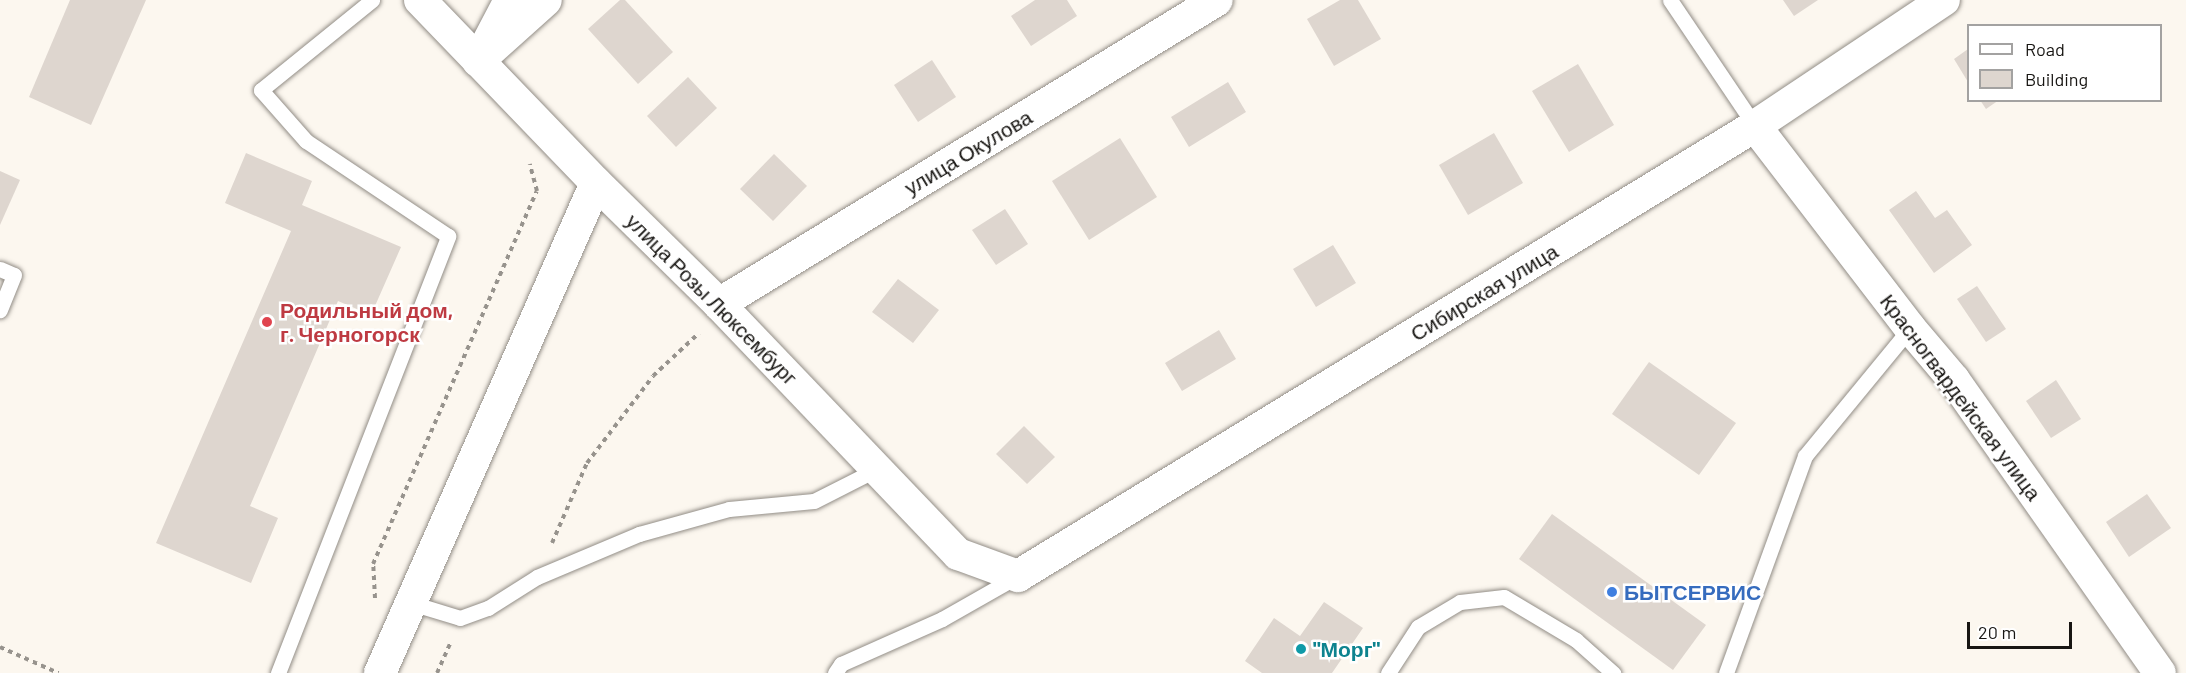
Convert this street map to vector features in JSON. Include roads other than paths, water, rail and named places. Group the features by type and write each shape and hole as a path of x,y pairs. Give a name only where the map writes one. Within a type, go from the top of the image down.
{"street":[{"name":"улица Розы Люксембург","path":"420,0 596,183 719,304 958,554 1018,576"},
{"path":"478,61 510,0"},
{"path":"478,61 546,0"},
{"name":"улица Окулова","path":"719,304 1217,0"},
{"name":"Сибирская улица","path":"1018,576 1755,126 1944,0"},
{"name":"Красногвардейская улица","path":"1755,126 1910,328 1954,380 2160,673"},
{"path":"380,673 596,183"}],"lane":[{"path":"278,673 448,236 306,141 261,90 372,0"},
{"path":"1670,0 1755,126"},
{"path":"0,269 14,275 0,310"},
{"path":"1726,673 1805,456 1910,328"},
{"path":"411,603 460,618 488,608 537,577 639,534 718,512 814,501 877,469"},
{"path":"835,673 841,664 942,619 1018,576"},
{"path":"1388,673 1418,627 1460,602 1504,597 1576,640 1613,673"}],"place":[{"name":"Родильный дом, г. Черногорск","path":"267,322"},
{"name":"БЫТСЕРВИС","path":"1612,592"},
{"name":"\"Морг\"","path":"1301,649"}]}
